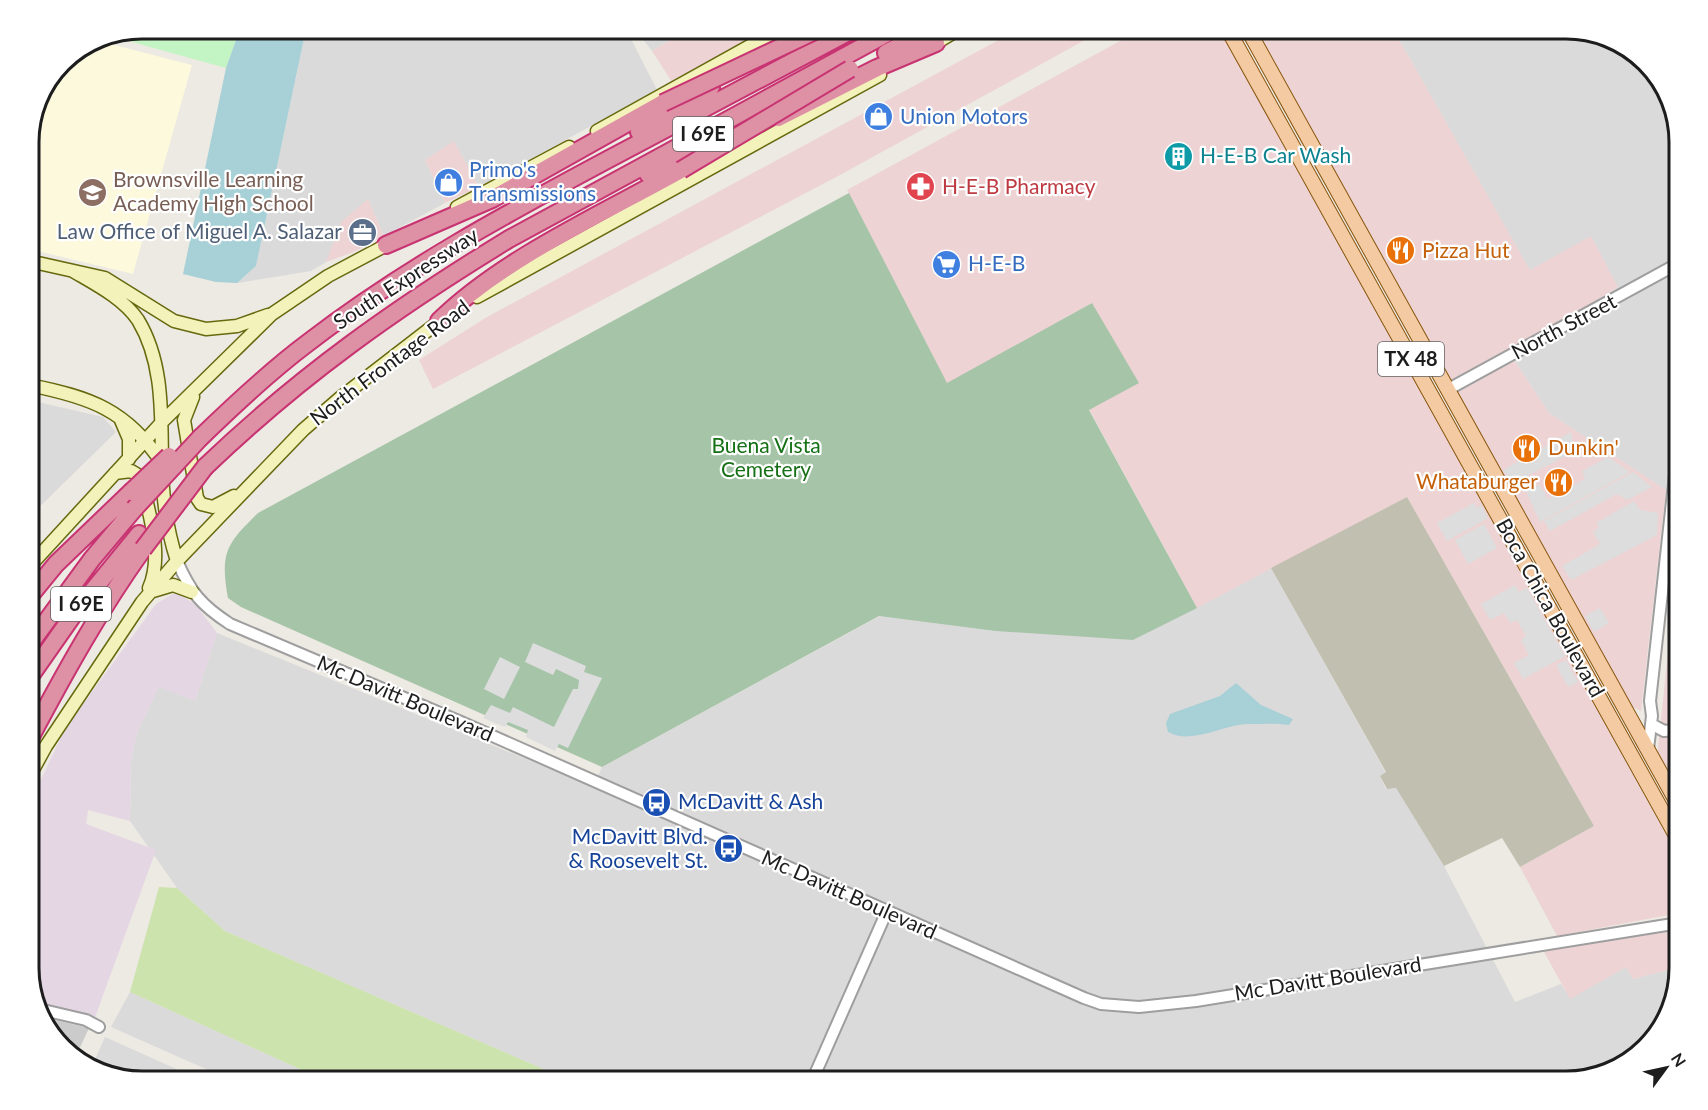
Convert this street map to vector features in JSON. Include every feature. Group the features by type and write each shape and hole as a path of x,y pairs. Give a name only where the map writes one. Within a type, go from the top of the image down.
{"highway":[{"path":"524,204 785,39"},
{"path":"386,245 492,199 663,103 798,39"},
{"name":"South Expressway","path":"39,631 133,501 199,433 257,384 363,302 524,204 835,39"},
{"name":"South Expressway","path":"39,663 75,611 141,541 205,467 321,364 376,323 509,239 877,39"},
{"path":"439,321 460,300 508,268 681,170 850,69 928,39"},
{"path":"509,239 796,110 931,39"},
{"path":"39,585 57,564 133,501"},
{"path":"39,721 66,669 141,541"}],"main road":[{"name":"South Expressway","path":"39,556 163,421 272,314 328,276 762,39"},
{"name":"North Frontage Road","path":"39,759 142,602 244,489 340,398 439,321 502,282 931,39"},
{"name":"Boca Chica Boulevard","path":"1233,39 1669,821"},
{"name":"Boca Chica Boulevard","path":"1253,39 1669,786"},
{"path":"39,263 105,278 174,321 206,329 237,326 272,314"},
{"name":"Mc Davitt Boulevard","path":"73,271 113,296 137,319 150,345 163,421 162,463 167,524 177,561"},
{"path":"1372,289 1385,295 1433,383 1443,391 1447,390"},
{"path":"39,387 58,391 107,408 146,440 162,463"},
{"path":"198,388 184,420 197,498 207,507 213,507 244,489"},
{"path":"1437,406 1442,404 1449,407 1504,505 1514,508"},
{"path":"119,416 129,439 129,459"},
{"path":"115,473 131,471 141,477 157,558 156,572 142,602"},
{"path":"152,591 173,585 192,592"}],"street":[{"name":"North Street","path":"1447,390 1669,269"},
{"path":"1648,749 1651,724 1650,701 1669,534"},
{"name":"Mc Davitt Boulevard","path":"177,561 192,592 206,609 230,624 460,722 1101,1004 1139,1007 1196,1001 1669,925"},
{"path":"1633,722 1643,713 1650,701"},
{"path":"1651,724 1664,731 1669,731"},
{"path":"817,1071 887,911"},
{"path":"50,1012 86,1020 99,1027"}],"shaded area":[{"path":"304,39 631,39 657,90 479,187 454,142 425,160 445,203 384,236 368,199 332,249 326,262 311,271 237,283 256,266"},
{"path":"643,39 671,39 652,51"},
{"path":"672,39 750,39 672,82 652,51"},
{"path":"1001,39 1087,39 840,175 433,389 419,360 487,317"},
{"path":"1124,39 1226,39 1669,840 1669,915 1557,936 1520,867 1594,826 1407,497 1197,608 1089,409 1092,303 947,384 847,190"},
{"path":"1261,39 1399,39 1530,270 1591,236 1618,287 1510,354 1549,413 1666,490 1641,711 1631,706"},
{"path":"1399,39 1579,40 1599,44 1623,56 1652,85 1664,109 1669,142 1669,461 1666,490 1549,413 1510,354 1618,287 1530,271"},
{"name":"Brownsville Learning Academy High School","path":"110,44 192,65 133,274 39,251 39,135 43,115 60,79 91,53"},
{"path":"454,141 479,187 445,203 425,160"},
{"path":"368,199 384,236 354,252 326,262 341,222"},
{"path":"39,402 103,417 116,432 39,507"},
{"path":"1571,432 1575,451 1512,484 1503,470"},
{"path":"1608,457 1630,472 1540,522 1526,491 1539,484 1548,499 1585,479 1582,471"},
{"path":"1633,472 1652,487 1627,500 1617,494 1550,531 1544,521"},
{"path":"1407,497 1594,826 1520,867 1502,838 1444,866 1396,788 1387,789 1380,776 1386,772 1271,568"},
{"path":"1634,501 1640,510 1658,513 1657,535 1571,580 1562,566 1600,544 1593,532 1599,527 1596,523"},
{"path":"1474,503 1477,508 1481,505 1488,518 1447,541 1437,523"},
{"path":"1484,524 1497,548 1468,564 1455,540"},
{"path":"1271,568 1386,773 1380,776 1386,789 1396,788 1444,866 1515,1002 1561,984 1570,998 1626,967 1633,979 1669,970 1665,995 1652,1025 1641,1038 1636,1038 1636,1044 1617,1057 1593,1067 1566,1071 548,1071 225,931 177,888 130,821 131,762 137,733 159,686 195,701 217,633 899,911 597,778 602,767 880,616 1133,640"},
{"path":"1515,585 1519,592 1527,588 1565,656 1523,679 1514,663 1529,655 1521,640 1526,636 1517,620 1510,623 1504,613 1490,620 1481,604"},
{"path":"176,592 196,605 217,633 195,701 159,687 137,733 131,762 130,821 88,810 86,824 156,850 94,1020 47,1007 43,995 39,975 39,784 65,729 156,604"},
{"path":"1600,608 1609,623 1594,632 1585,616"},
{"path":"1669,642 1669,779 1657,758"},
{"path":"533,643 586,666 584,672 602,678 568,748 559,744 555,751 526,737 528,730 508,722 505,727 483,718 491,705 510,713 513,707 554,727 573,689 578,689 579,680 556,669 553,675 525,662"},
{"path":"500,657 520,667 504,699 484,689"},
{"path":"1566,660 1578,682 1568,687 1556,665"},
{"path":"1669,931 1669,970 1633,979 1626,967 1570,999 1543,950"},
{"path":"130,992 304,1071 210,1071 111,1027"},
{"path":"54,1020 89,1028 79,1049 65,1036"},
{"path":"105,1037 181,1071 129,1070 109,1066 95,1059"}],"green space":[{"path":"236,39 226,68 127,40"},
{"name":"Buena Vista Cemetery","path":"849,193 947,383 1092,303 1139,383 1089,410 1197,608 1133,640 996,631 879,616 602,767 241,607 228,598 225,570 228,550 239,533 258,513"},
{"path":"159,887 177,888 225,931 548,1071 304,1071 130,992"}],"water":[{"path":"236,39 304,39 256,266 237,283 216,282 183,274 226,68"},
{"path":"1236,683 1261,705 1293,719 1289,725 1237,725 1187,736 1168,732 1166,723 1170,714 1220,696"}],"place":[{"name":"Union Motors","path":"879,117"},
{"name":"H-E-B Car Wash","path":"1179,156"},
{"name":"Primo's Transmissions","path":"448,182"},
{"name":"H-E-B Pharmacy","path":"921,187"},
{"name":"Brownsville Learning Academy High School","path":"92,192"},
{"name":"Law Office of Miguel A. Salazar","path":"363,232"},
{"name":"Pizza Hut","path":"1401,251"},
{"name":"H-E-B","path":"947,264"},
{"name":"Dunkin'","path":"1527,448"},
{"name":"Whataburger","path":"1559,482"},
{"name":"McDavitt & Ash","path":"657,802"},
{"name":"McDavitt Blvd. & Roosevelt St.","path":"729,849"}]}
